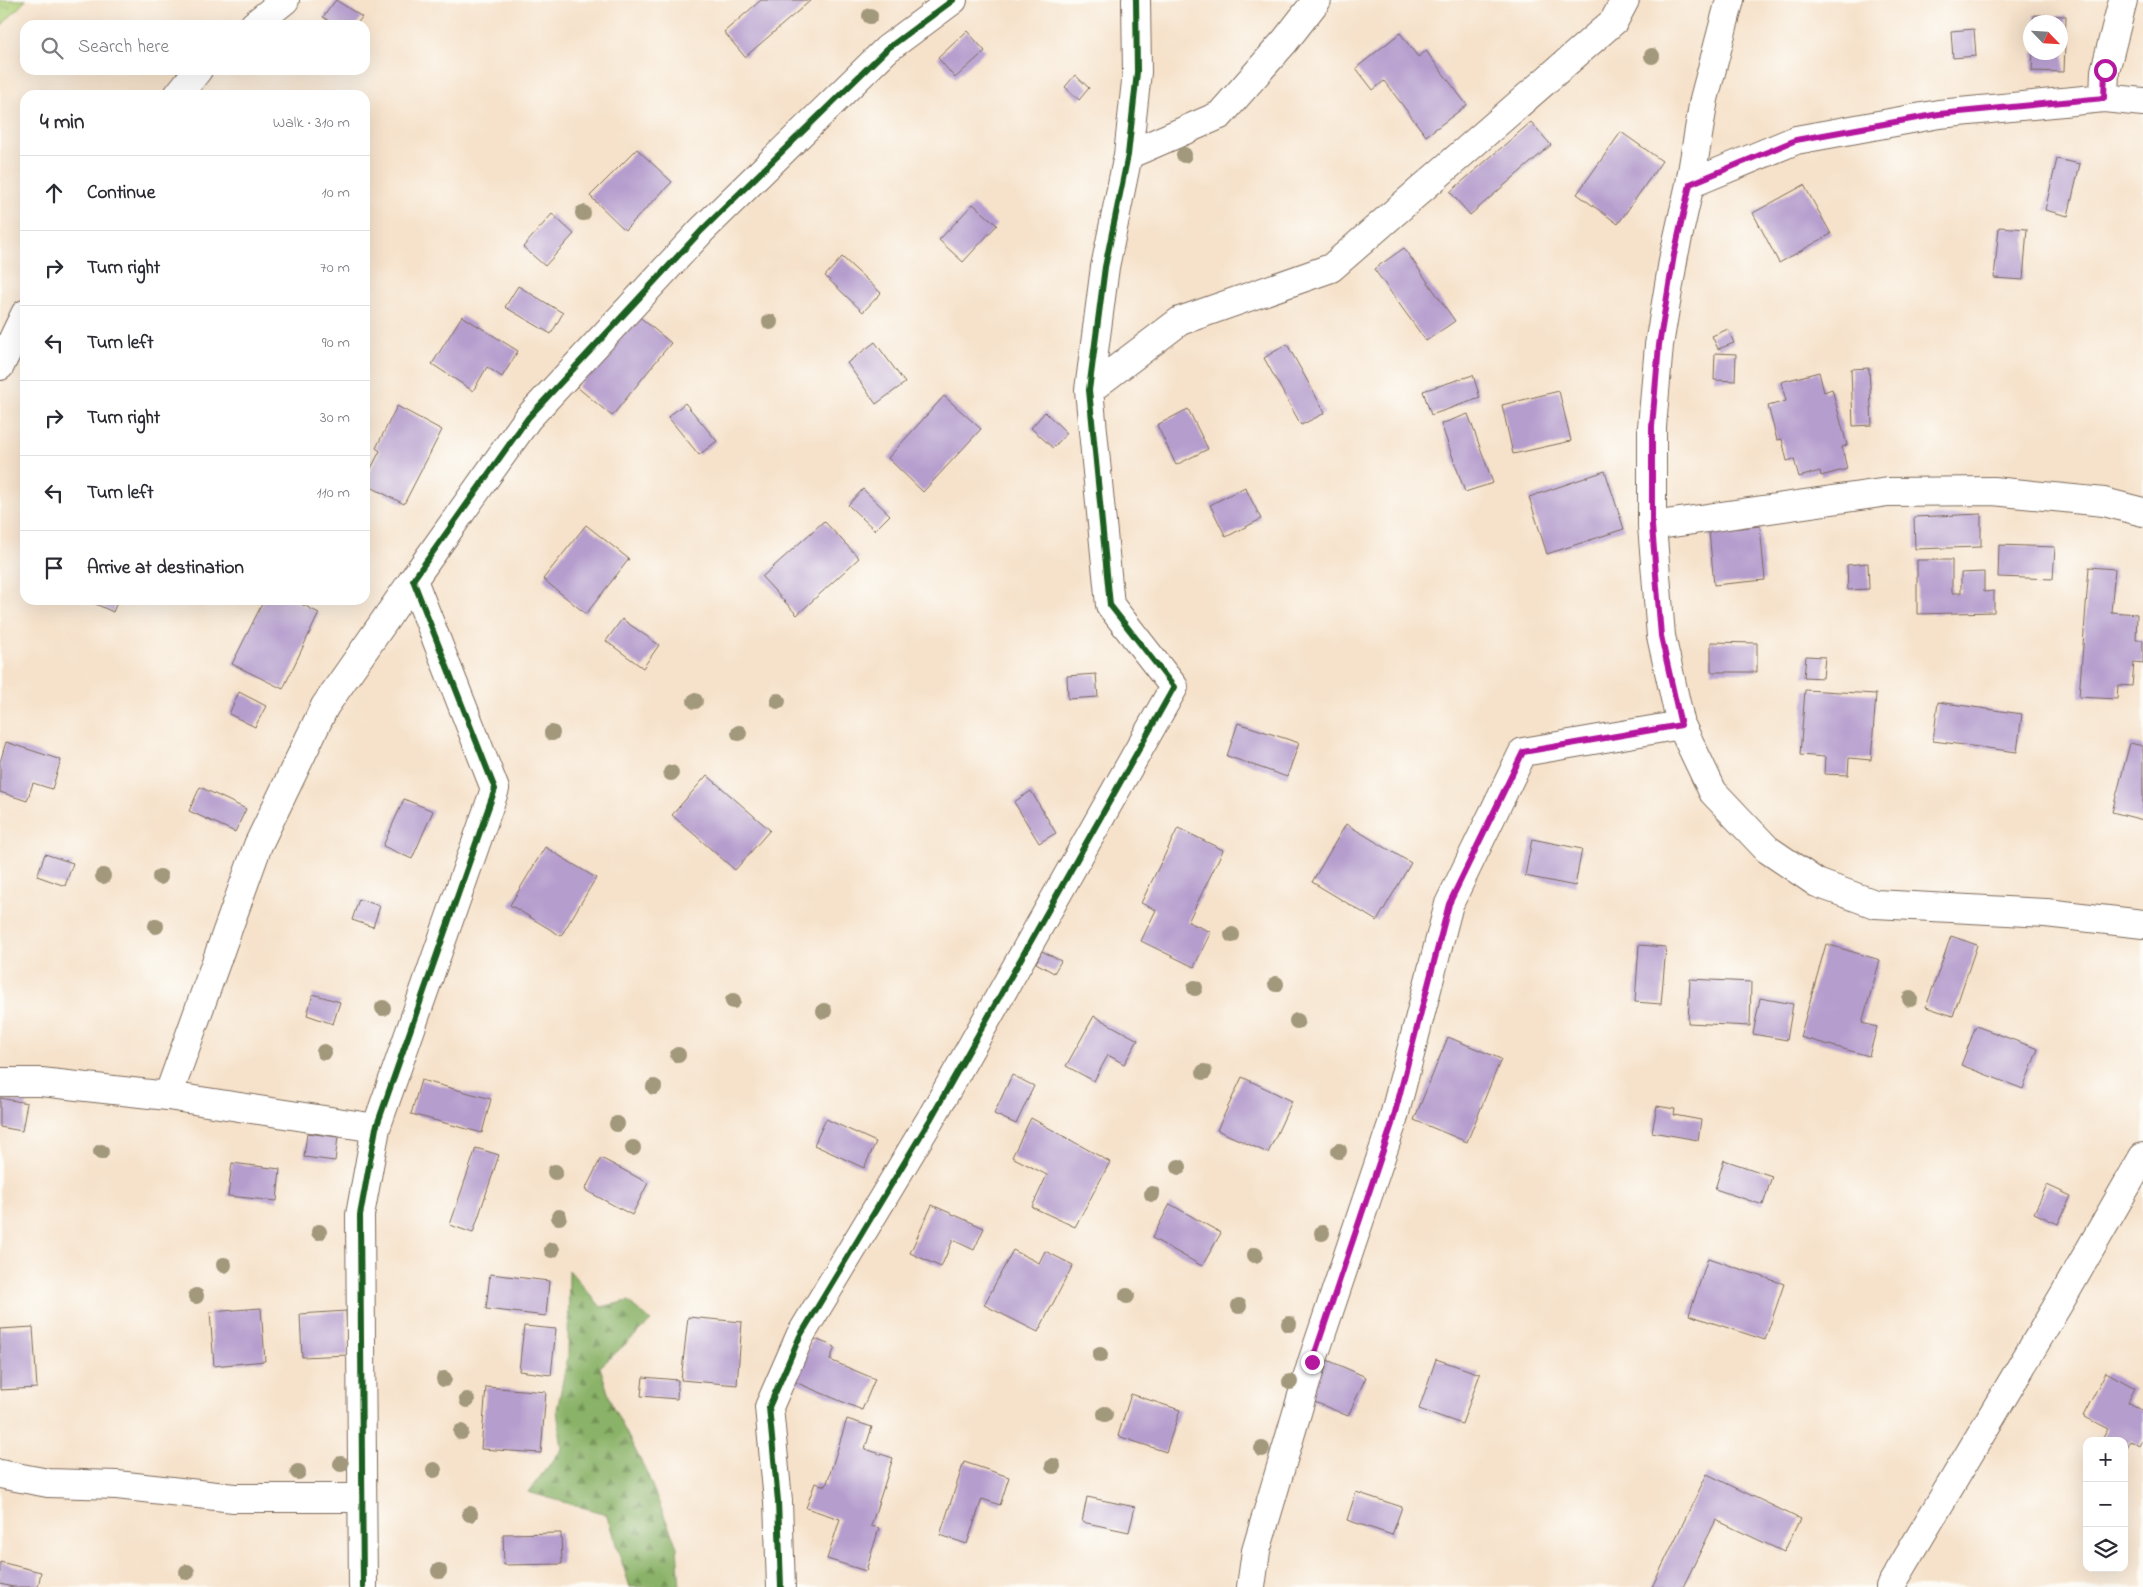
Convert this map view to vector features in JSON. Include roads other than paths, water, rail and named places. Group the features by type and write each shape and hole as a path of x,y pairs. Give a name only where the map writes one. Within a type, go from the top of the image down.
{"street":[{"path":"260,20 285,0"},
{"path":"168,1096 258,845 325,706 528,418 702,230 887,49 953,0"},
{"path":"781,1587 778,1501 769,1406 800,1336 930,1120 1174,687 1110,605 1089,390 1105,267 1128,156 1137,72 1136,0"},
{"path":"1128,156 1220,115 1285,41 1317,0"},
{"path":"1089,390 1180,321 1331,268 1614,21 1625,0"},
{"path":"1730,0 1704,99 1690,184 1674,255 1659,345 1652,427 1652,526 1661,636 1681,725 1713,792 1767,849 1817,883 1875,904 2046,913 2143,924"},
{"path":"2104,98 2105,70 2123,0"},
{"path":"182,90 194,75"},
{"path":"1690,184 1796,140 1939,114 2104,98 2143,102"},
{"path":"0,366 20,324"},
{"path":"1652,526 1888,492 1993,491 2104,502 2143,512"},
{"path":"363,1587 360,1215 376,1128 495,789 413,580"},
{"path":"1251,1587 1256,1551 1312,1362 1392,1124 1449,904 1523,752 1681,725"},
{"path":"0,1082 41,1082 168,1096 376,1128"},
{"path":"1890,1587 2065,1294 2143,1157"},
{"path":"0,1474 48,1483 117,1485 234,1498 362,1498"}]}
